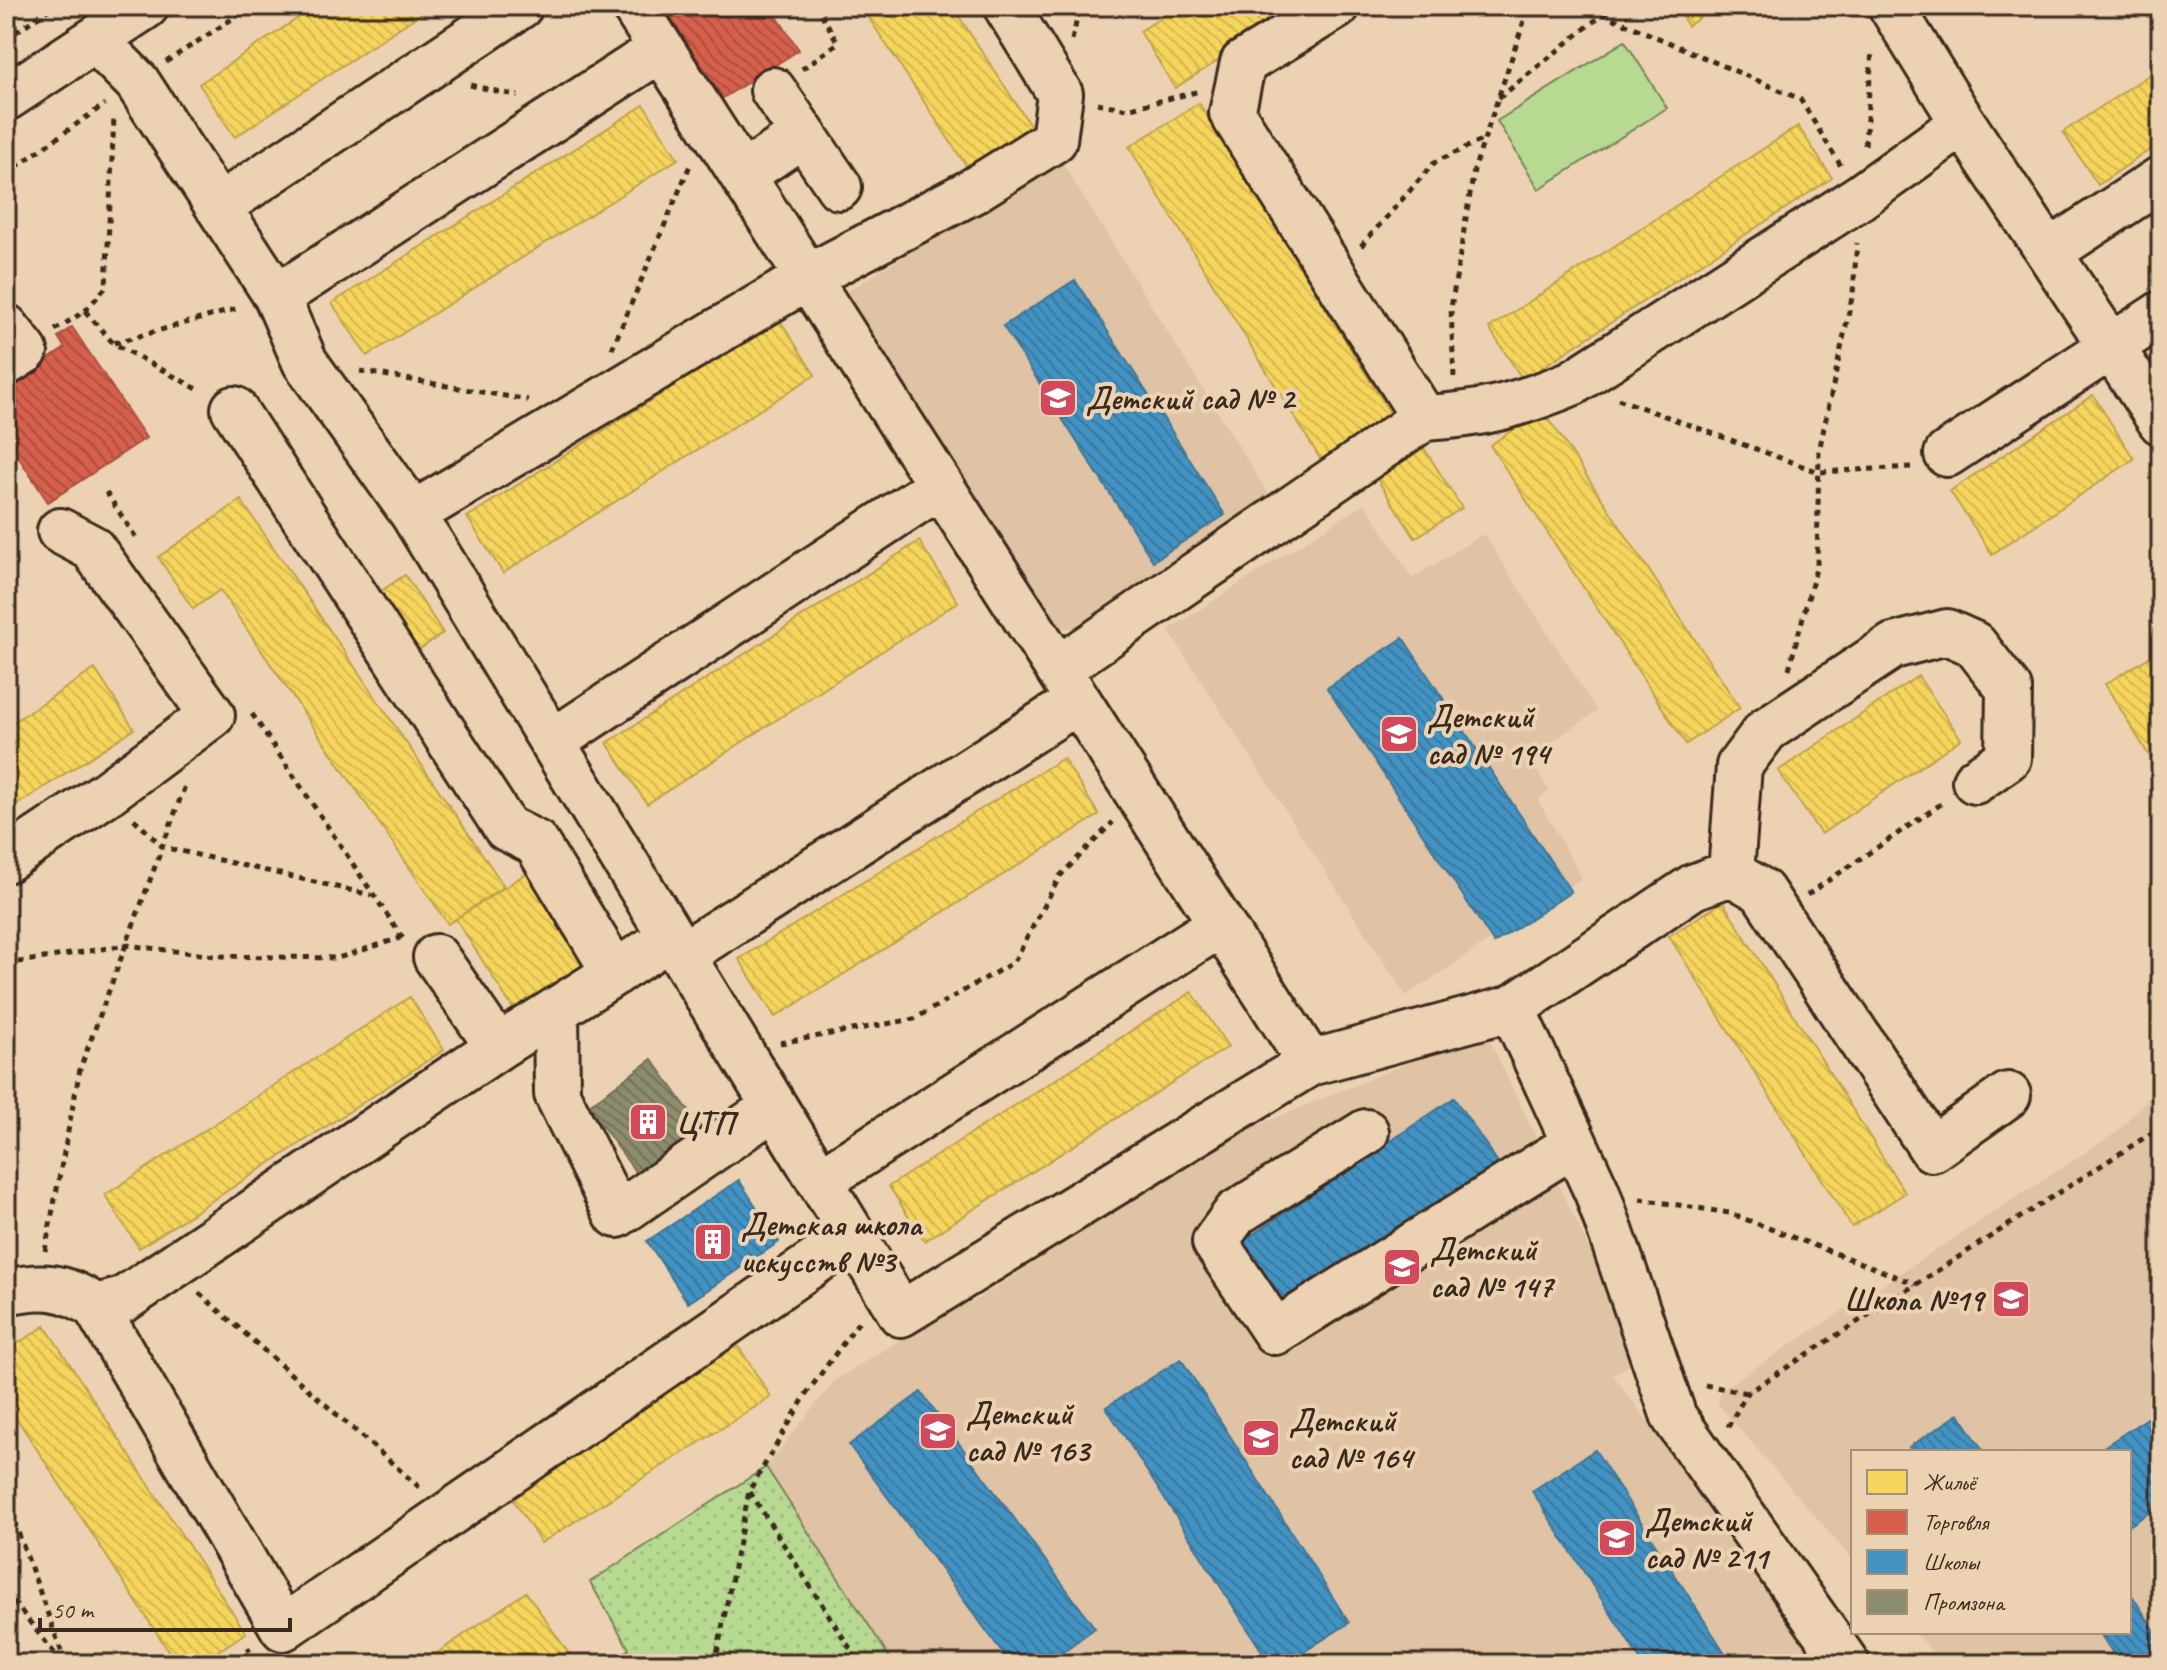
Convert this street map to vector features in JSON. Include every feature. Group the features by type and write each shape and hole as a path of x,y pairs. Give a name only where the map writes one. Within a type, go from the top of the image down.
{"street":[{"path":"6,98 146,6"},
{"path":"218,207 520,6"},
{"path":"634,6 810,276 940,486 1310,1063"},
{"path":"413,514 810,276 971,192 1054,140 1060,94 1006,6"},
{"path":"1337,6 1243,63 1232,113 1424,418"},
{"path":"1882,22 1963,123 2113,344 2161,422"},
{"path":"96,41 137,82 277,297 305,362 413,514 901,1314 1310,1063 1512,1008 1693,887 1731,873"},
{"path":"277,297 661,49"},
{"path":"773,90 839,187"},
{"path":"96,1307 123,1300 498,1047 615,973 676,946 1068,685 1424,418 1477,415 1521,404 1572,383 1860,197 1963,123"},
{"path":"743,175 802,135"},
{"path":"2051,251 2161,179"},
{"path":"1947,454 2161,314"},
{"path":"6,327 25,351 6,363"},
{"path":"234,409 506,828 536,843 615,973"},
{"path":"552,742 940,486"},
{"path":"6,860 107,793 212,715 92,548 60,531"},
{"path":"1731,873 1739,766 1766,730 1893,646 1947,632 1974,644 2009,689 2008,758 1975,781"},
{"path":"1731,873 1762,891 1932,1149 2008,1095"},
{"path":"820,1181 1221,924"},
{"path":"418,948 498,1047"},
{"path":"1512,1008 1597,1192 1674,1417 1847,1664"},
{"path":"556,1010 557,1094 617,1215 774,1107"},
{"path":"1366,1132 1236,1213 1215,1242 1275,1332 1574,1144"},
{"path":"22,1288 79,1295 96,1307 283,1628 853,1236"}],"path":[{"path":"6,39 53,6"},
{"path":"773,90 838,43 817,6"},
{"path":"1424,418 1456,374 1451,308 1474,170 1529,6"},
{"path":"1499,98 1603,14 1618,6"},
{"path":"1603,14 1800,99 1860,197"},
{"path":"1774,724 1817,565 1819,451 1853,293 1860,197 1882,22"},
{"path":"419,73 570,108"},
{"path":"1060,94 1127,109 1239,82"},
{"path":"114,113 106,287 85,311 113,343 234,409"},
{"path":"610,353 709,121"},
{"path":"1335,275 1435,162 1485,138"},
{"path":"113,343 277,297"},
{"path":"305,362 586,411"},
{"path":"1572,383 1819,472 1927,466 1947,454"},
{"path":"106,492 139,542"},
{"path":"249,710 371,895 418,948"},
{"path":"22,1288 80,1069 190,774"},
{"path":"1777,916 1975,781"},
{"path":"107,793 163,847 371,895"},
{"path":"769,1035 782,1044 914,1019 1014,962 1060,876 1138,795"},
{"path":"6,964 127,945 215,956 338,958 418,948"},
{"path":"1707,1466 1747,1393 2161,1127"},
{"path":"1597,1192 1729,1213 1917,1284"},
{"path":"171,1268 450,1515"},
{"path":"715,1664 749,1491 807,1393 884,1286"},
{"path":"749,1491 860,1664"},
{"path":"6,1499 64,1664"},
{"path":"6,1592 64,1664"}],"shaded area":[{"name":"Детский сад № 2","path":"1059,158 1273,501 1098,628 1052,628 842,295"},
{"name":"Детский сад № 194","path":"1365,503 1412,578 1484,534 1597,711 1529,757 1549,791 1538,800 1582,878 1406,996 1168,630"},
{"path":"1485,1031 1637,1348 1634,1362 1613,1375 1832,1664 1463,1664 1456,1655 1442,1664 894,1664 766,1467 835,1380 959,1304 971,1303 1232,1136"},
{"name":"Школа №19","path":"2161,1084 2161,1664 1943,1664 1917,1634 2131,1634 2131,1450 1851,1450 1851,1558 1718,1404 1721,1390 2117,1132"}],"green space":[{"path":"1625,41 1667,108 1539,189 1497,121"},
{"path":"766,1467 894,1664 608,1664 629,1649 590,1582"}],"building: Жильё":[{"path":"316,6 432,6 235,137 199,84"},
{"path":"861,6 952,6 1036,134 973,176"},
{"path":"1180,6 1304,6 1175,88 1140,31"},
{"path":"1675,6 1716,6 1688,26"},
{"path":"2161,67 2161,142 2098,185 2063,132"},
{"path":"1199,103 1395,421 1324,465 1129,147"},
{"path":"644,105 678,159 367,356 332,303"},
{"path":"1798,126 1832,178 1523,380 1489,328"},
{"path":"779,319 815,375 503,573 467,517"},
{"path":"2093,395 2134,459 1992,554 1950,491"},
{"path":"1543,410 1740,708 1686,744 1490,445"},
{"path":"1422,445 1462,508 1415,538 1375,476"},
{"path":"241,500 504,886 448,924 220,590 193,609 158,557"},
{"path":"919,541 958,602 647,804 607,743"},
{"path":"405,575 443,633 413,654 374,596"},
{"path":"2161,650 2161,775 2105,684"},
{"path":"95,669 134,729 6,812 6,727"},
{"path":"1918,676 1961,739 1821,834 1778,771"},
{"path":"1063,758 1099,815 775,1017 739,959"},
{"path":"530,871 588,963 514,1010 456,919"},
{"path":"1723,902 1905,1193 1852,1227 1669,936"},
{"path":"1192,992 1228,1047 924,1241 889,1186"},
{"path":"410,997 444,1050 139,1248 105,1195"},
{"path":"45,1326 246,1633 198,1664 177,1664 6,1402 6,1351"},
{"path":"737,1344 771,1397 541,1543 507,1490"},
{"path":"526,1592 572,1658 564,1664 421,1664"}],"building: Торговля":[{"path":"663,6 770,6 799,50 723,98"},
{"path":"72,327 146,438 48,502 6,438 6,388 65,348 58,337"}],"building: Школы":[{"path":"1075,280 1225,515 1153,561 1003,326"},
{"path":"1403,638 1571,892 1494,943 1327,688"},
{"path":"1454,1098 1501,1167 1284,1314 1237,1245"},
{"name":"Детская школа искусств №3","path":"739,1180 779,1242 688,1303 647,1241"},
{"path":"1181,1359 1349,1623 1285,1664 1270,1664 1106,1407"},
{"path":"921,1392 1095,1628 1046,1664 1011,1664 849,1445"},
{"path":"2161,1409 2161,1505 2131,1525 2131,1450 2099,1450"},
{"path":"1959,1414 1983,1450 1911,1450 1909,1447"},
{"path":"1595,1450 1732,1664 1643,1664 1532,1491"},
{"path":"2131,1594 2161,1640 2161,1657 2150,1664 2120,1664 2100,1634 2131,1634"}],"building: Промзона":[{"name":"ЦТП","path":"652,1059 709,1139 645,1185 588,1106"}],"place":[{"name":"Детский сад № 2","path":"1058,398"},
{"name":"Детский сад № 194","path":"1399,734"},
{"name":"ЦТП","path":"648,1122"},
{"name":"Детская школа искусств №3","path":"713,1242"},
{"name":"Детский сад № 147","path":"1402,1267"},
{"name":"Школа №19","path":"2011,1299"},
{"name":"Детский сад № 163","path":"938,1431"},
{"name":"Детский сад № 164","path":"1261,1438"},
{"name":"Детский сад № 211","path":"1617,1538"}]}
